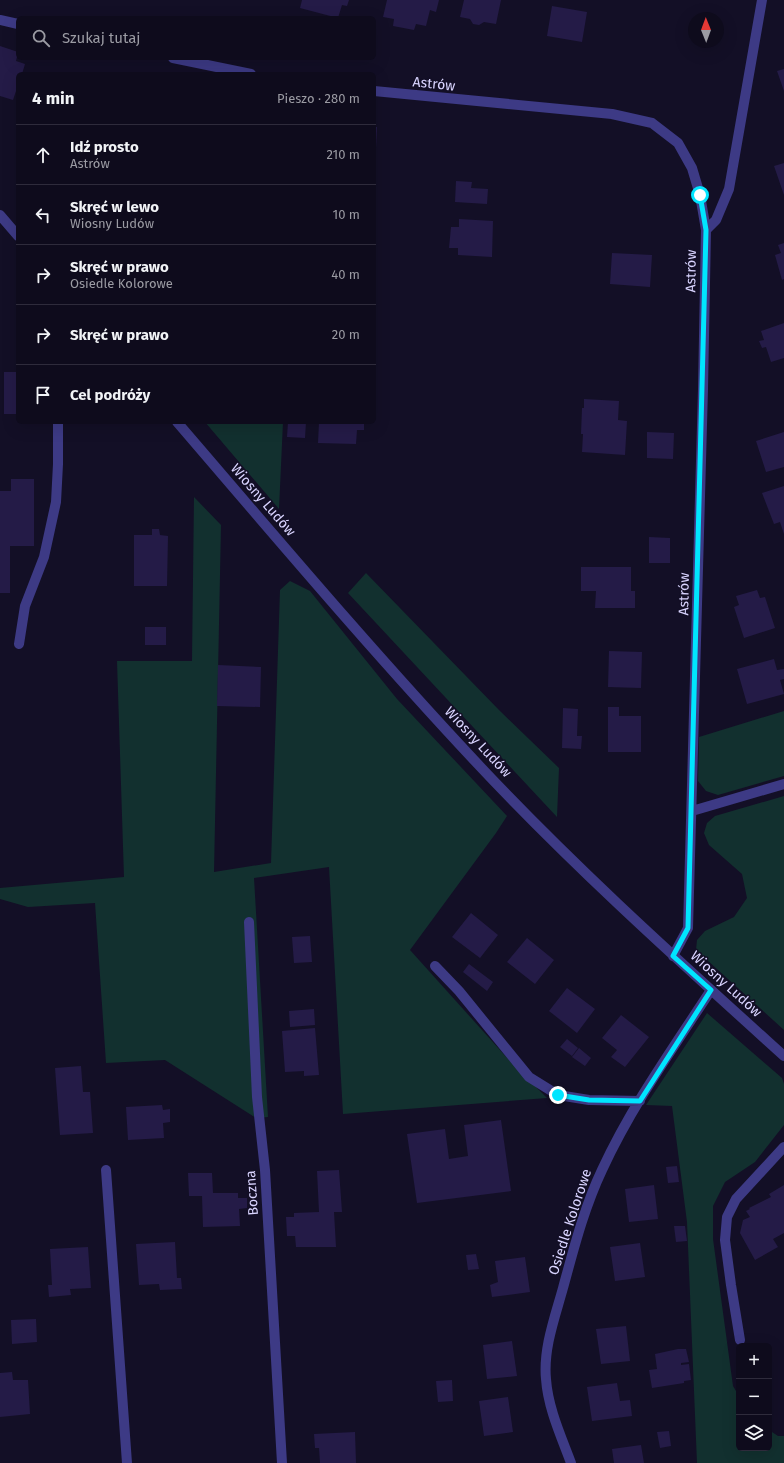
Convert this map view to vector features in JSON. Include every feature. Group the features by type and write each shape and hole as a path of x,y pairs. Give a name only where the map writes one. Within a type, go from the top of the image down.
{"street":[{"name":"Astrów","path":"706,230 716,220 729,189 762,0"},
{"path":"0,20 16,24"},
{"path":"184,60 241,72"},
{"name":"Astrów","path":"376,91 612,114 652,123 678,142 692,168 700,195 706,230 703,390 688,928 673,956"},
{"path":"0,215 16,234"},
{"path":"19,644 25,606 44,557 56,502 58,424"},
{"name":"Wiosny Ludów","path":"179,424 341,613 474,761 559,847 673,956 784,1056"},
{"path":"692,811 784,784"},
{"name":"Boczna","path":"249,922 257,1097 265,1178 282,1463"},
{"path":"435,966 460,991 529,1077 558,1095 589,1100 640,1101"},
{"name":"Osiedle Kolorowe","path":"571,1463 548,1394 546,1365 549,1340 586,1210 601,1171 621,1133 711,990"},
{"path":"740,1340 725,1240 727,1217 736,1199 784,1147"},
{"path":"106,1170 127,1463"}],"green space":[{"path":"207,424 283,424 279,509"},
{"path":"194,497 221,525 214,872 271,863 280,590 290,581 310,591 397,699 507,816 410,950 509,1060 547,1098 343,1114 329,867 254,878 268,1117 256,1118 165,1060 106,1063 95,903 28,907 0,899 0,888 124,877 117,661 192,661"},
{"path":"366,573 499,710 559,768 557,817 348,593"},
{"path":"784,711 784,776 718,795 706,791 698,781 699,737"},
{"path":"784,796 784,1030 696,950 697,940 705,931 734,917 747,898 742,874 709,845 704,833 707,823 715,816"},
{"path":"707,1013 782,1078 784,1084 784,1125 755,1162 725,1182 713,1206 713,1239 733,1386 736,1391 736,1451 772,1451 772,1432 778,1436 784,1436 784,1463 697,1463 687,1222 672,1106 646,1105"}],"building":[{"path":"302,0 349,0 347,6 342,5 339,16 330,16 300,8"},
{"path":"387,0 439,0 436,12 430,10 426,26 416,24 414,30 393,26 394,19 383,17"},
{"path":"464,0 501,0 496,24 484,22 479,25 473,24 470,19 460,17"},
{"path":"552,6 587,12 582,42 547,36"},
{"path":"0,46 16,51 16,61 25,64 23,72 16,72 16,91 13,100 0,96"},
{"path":"784,69 784,91 777,71"},
{"path":"376,127 377,127 376,148"},
{"path":"784,163 784,195 774,166"},
{"path":"456,181 472,182 471,188 488,189 487,204 455,202"},
{"path":"459,219 493,221 492,257 458,255 458,248 449,248 451,227 459,227"},
{"path":"784,243 784,279 782,280 775,255 781,253 778,245"},
{"path":"612,253 652,255 650,287 610,284"},
{"path":"784,323 784,358 771,362 766,347 762,348 759,341 764,340 761,331"},
{"path":"4,372 16,372 16,414 4,414"},
{"path":"584,399 619,401 618,420 627,421 625,455 582,452 583,434 581,434 582,408 584,408"},
{"path":"288,424 306,424 305,438 287,437"},
{"path":"319,424 364,424 364,430 357,430 356,444 318,443"},
{"path":"647,432 674,433 673,459 647,458"},
{"path":"784,432 784,467 766,472 756,441"},
{"path":"11,479 34,479 34,546 10,546 10,593 0,593 0,491 11,491"},
{"path":"784,486 784,534 780,522 774,524 762,493"},
{"path":"152,529 159,529 160,535 168,536 167,586 134,586 134,535 152,535"},
{"path":"649,537 670,538 670,563 649,563"},
{"path":"581,567 631,567 631,591 635,591 635,608 595,608 596,591 581,591"},
{"path":"757,590 760,598 765,597 775,628 744,638 734,607 739,605 736,596"},
{"path":"145,627 166,627 166,645 145,645"},
{"path":"609,651 642,652 641,688 608,687"},
{"path":"774,659 777,670 784,669 784,679 780,680 784,694 747,704 737,669"},
{"path":"218,665 261,667 260,707 217,706"},
{"path":"608,707 619,707 619,716 641,716 641,752 608,752"},
{"path":"563,708 578,709 577,736 582,736 581,749 562,748"},
{"path":"471,913 498,935 480,958 452,937"},
{"path":"310,936 312,962 294,963 292,937"},
{"path":"527,938 554,960 535,984 507,962"},
{"path":"469,964 493,982 487,991 463,972"},
{"path":"567,988 595,1009 577,1033 549,1011"},
{"path":"314,1009 315,1025 290,1027 289,1011"},
{"path":"621,1015 649,1037 625,1067 611,1057 617,1050 602,1038"},
{"path":"315,1028 319,1075 304,1076 304,1071 285,1072 282,1031"},
{"path":"567,1039 578,1048 572,1056 560,1047"},
{"path":"579,1048 591,1058 585,1066 572,1057"},
{"path":"81,1066 83,1092 90,1092 93,1133 60,1135 55,1068"},
{"path":"162,1105 163,1110 170,1109 170,1122 163,1123 164,1138 128,1140 126,1107"},
{"path":"501,1120 511,1191 417,1203 407,1134 445,1129 449,1159 468,1156 464,1125"},
{"path":"677,1166 679,1182 668,1183 666,1167"},
{"path":"339,1170 342,1212 334,1212 336,1247 296,1247 295,1236 287,1236 286,1217 294,1217 294,1213 319,1212 317,1171"},
{"path":"188,1173 212,1173 213,1193 238,1193 238,1198 247,1198 247,1208 239,1209 240,1226 203,1227 202,1196 189,1196"},
{"path":"654,1185 658,1219 629,1222 625,1189"},
{"path":"784,1185 784,1233 773,1239 778,1247 755,1260 740,1233 743,1220 750,1217 746,1211 771,1197 769,1194"},
{"path":"674,1226 685,1226 687,1241 676,1242"},
{"path":"175,1242 177,1278 181,1278 182,1289 160,1290 159,1284 139,1285 136,1244"},
{"path":"640,1243 645,1277 615,1281 610,1247"},
{"path":"88,1247 91,1288 70,1289 71,1295 49,1297 48,1285 52,1285 50,1249"},
{"path":"476,1254 479,1269 468,1270 466,1255"},
{"path":"525,1257 530,1292 492,1297 490,1285 498,1282 495,1261"},
{"path":"36,1319 37,1342 12,1344 11,1320"},
{"path":"626,1326 630,1361 601,1364 596,1329"},
{"path":"512,1341 517,1376 487,1379 483,1345"},
{"path":"678,1349 686,1349 689,1362 681,1363 681,1365 689,1364 691,1380 684,1381 684,1383 652,1388 649,1370 657,1369 655,1354"},
{"path":"12,1372 13,1380 28,1380 30,1414 0,1417 0,1373"},
{"path":"452,1380 453,1401 438,1402 436,1381"},
{"path":"617,1383 620,1401 630,1400 632,1416 592,1421 587,1387"},
{"path":"508,1397 513,1432 484,1436 479,1401"},
{"path":"669,1431 671,1446 660,1448 657,1432"},
{"path":"355,1432 356,1463 320,1463 319,1448 315,1448 314,1434"},
{"path":"641,1445 644,1463 614,1463 612,1449"}],"route":[{"path":"558,1095 589,1100 640,1101 711,990 673,956 688,928 696,670 706,230 700,195"}]}
